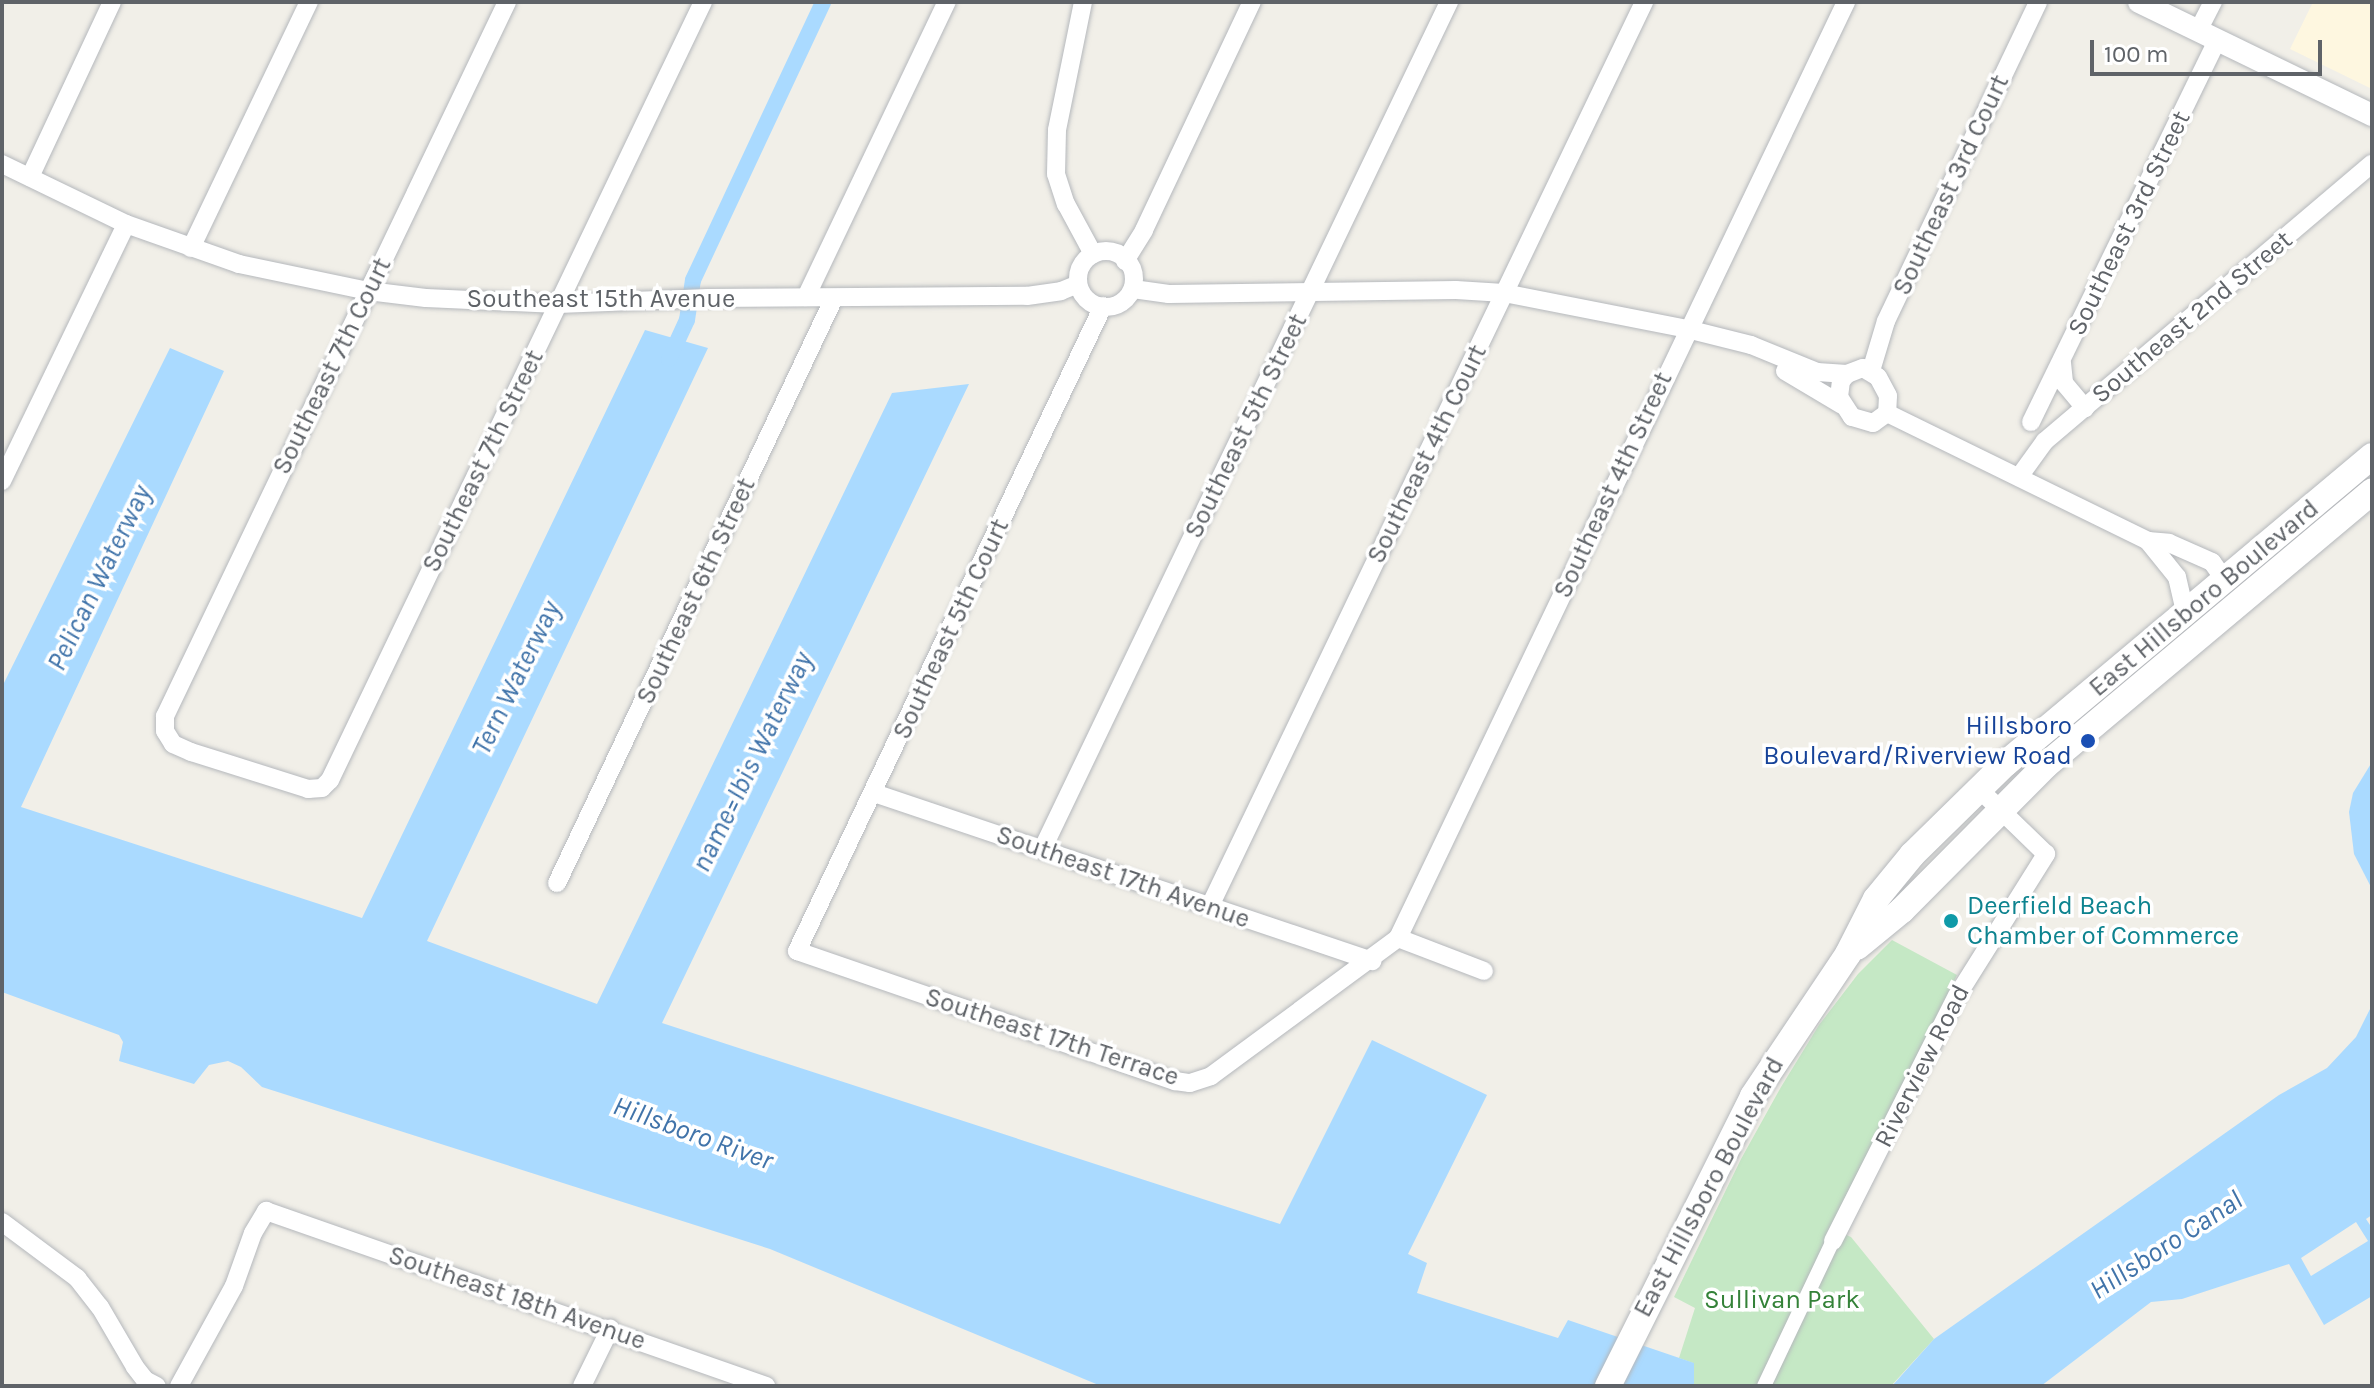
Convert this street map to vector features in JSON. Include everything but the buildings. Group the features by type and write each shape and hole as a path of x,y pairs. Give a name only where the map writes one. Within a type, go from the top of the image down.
{"main road":[{"name":"East Hillsboro Boulevard","path":"1608,1386 1753,1096 1848,954 1876,899 1912,855 1978,788 2372,456"},
{"name":"East Hillsboro Boulevard","path":"1848,954 1902,910 1998,809 2146,680 2372,491"},
{"path":"2257,587 2253,573 2296,533 2299,517"},
{"path":"2146,680 2215,612 2224,579"}],"street":[{"path":"191,248 309,2"},
{"name":"Southeast 7th Court","path":"322,788 308,789 173,744 165,731 165,716 507,2"},
{"name":"Southeast 7th Street","path":"322,788 330,780 703,2"},
{"path":"806,297 947,2"},
{"path":"1083,2 1057,130 1056,174 1066,204 1093,254"},
{"path":"1125,261 1144,230 1252,2"},
{"name":"Southeast 5th Street","path":"1042,850 1449,2"},
{"name":"Southeast 4th Court","path":"1210,906 1644,2"},
{"name":"Southeast 4th Street","path":"1372,961 1398,938 1846,2"},
{"name":"Southeast 3rd Court","path":"1871,371 1886,321 2038,2"},
{"path":"2139,2 2372,115"},
{"name":"Southeast 3rd Street","path":"2031,422 2062,363 2207,35 2213,2"},
{"path":"30,177 107,4"},
{"name":"Southeast 15th Avenue","path":"2,164 126,224 239,264 368,291 426,298 558,304 681,298 1027,296 1061,291 1078,284"},
{"name":"Southeast 2nd Street","path":"2019,477 2038,448 2372,164"},
{"path":"2,481 126,224"},
{"path":"1108,253 1125,261 1134,276 1133,289 1123,302 1103,306 1086,297 1078,284 1078,269 1093,254 1108,253"},
{"path":"1133,289 1169,294 1456,290 1504,293 1687,329 1751,345 1817,372 1847,374"},
{"name":"Southeast 6th Street","path":"557,883 834,298"},
{"name":"Southeast 5th Court","path":"797,951 1103,306"},
{"path":"1687,329 1795,375 1865,424 1881,420 1890,404 1885,385 1871,371 1855,369 1847,374 1839,390 1842,405"},
{"name":"Southeast 3rd Street","path":"2062,363 2064,383 2085,408"},
{"path":"1887,413 2148,541 2169,543 2212,562 2224,579"},
{"path":"2148,541 2177,577 2185,613"},
{"name":"Riverview Road","path":"1833,1241 1957,996 2046,854 1978,788"},
{"name":"Southeast 17th Avenue","path":"874,793 1372,961"},
{"path":"1398,938 1484,971"},
{"name":"Southeast 17th Terrace","path":"797,951 1175,1081 1190,1083 1211,1076 1372,961"},
{"name":"Southeast 18th Avenue","path":"179,1386 234,1286 253,1233 266,1211 766,1386"},
{"path":"4,1226 77,1278 148,1384"},
{"path":"1764,1386 1833,1241"},
{"path":"582,1386 610,1329"}],"shaded area":[{"path":"2313,2 2372,2 2372,89 2290,49"}],"green space":[{"name":"Sullivan Park","path":"1892,940 1957,975 1831,1228 1851,1237 1934,1339 1891,1386 1694,1386 1693,1363 1679,1358 1695,1308 1674,1297 1741,1159 1781,1087 1819,1025 1858,974"}],"water":[{"path":"645,330 708,348 427,941 597,1004 892,393 969,384 662,1023 1280,1224 1372,1040 1487,1095 1408,1254 1427,1263 1417,1293 1558,1338 1568,1320 1694,1363 1694,1386 1101,1386 770,1249 262,1087 241,1067 228,1061 209,1065 194,1084 119,1061 123,1042 119,1035 2,992 2,687 170,348 224,371 21,807 362,918"},
{"path":"2372,762 2372,889 2354,854 2349,812 2353,793"},
{"name":"Hillsboro Canal","path":"2372,1005 2372,1215 2366,1219 2372,1228 2372,1296 2324,1325 2289,1264 2182,1299 2151,1302 2041,1386 1892,1386 1934,1339 2279,1095 2327,1068 2356,1037","holes":["2356,1222 2368,1241 2311,1276 2301,1258"]}],"waterway":[{"path":"669,359 687,320 693,280 823,2"}],"place":[{"name":"Hillsboro Boulevard/Riverview Road","path":"2088,741"},
{"name":"Deerfield Beach Chamber of Commerce","path":"1951,921"}],"water label":[{"name":"Pelican Waterway","path":"99,578"},
{"name":"Tern Waterway","path":"516,678"},
{"name":"name=Ibis Waterway","path":"752,762"},
{"name":"Hillsboro River","path":"693,1133"}]}
